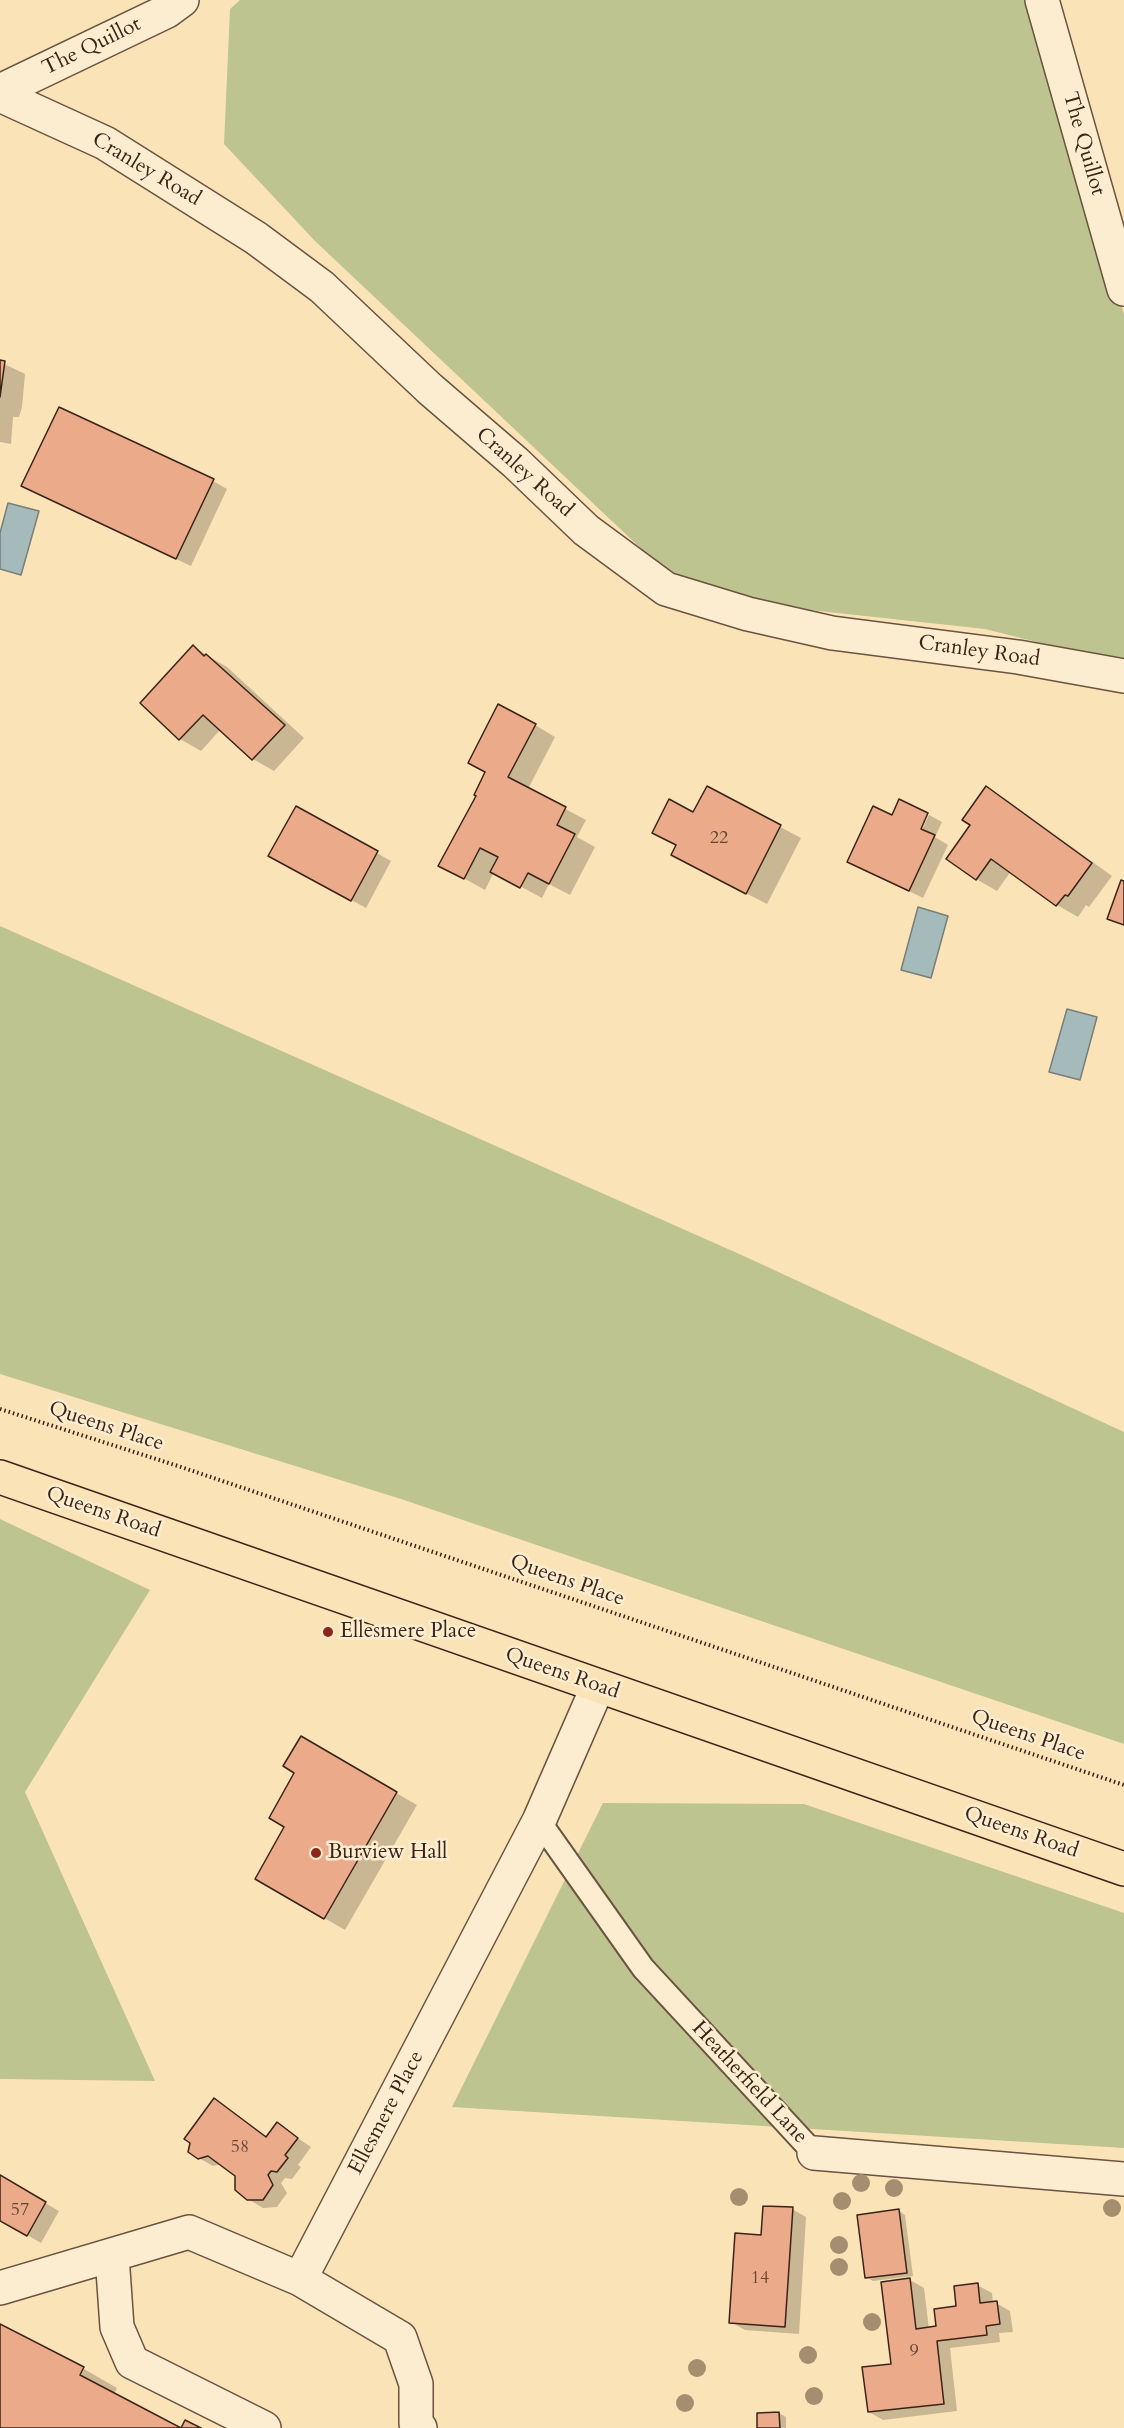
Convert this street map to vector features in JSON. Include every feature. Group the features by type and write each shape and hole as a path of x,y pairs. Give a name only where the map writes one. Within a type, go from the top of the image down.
{"main road":[{"name":"Queens Road","path":"0,1477 1124,1869"}],"street":[{"name":"The Quillot","path":"0,93 156,16 182,0"},
{"name":"The Quillot","path":"1042,0 1124,289"},
{"name":"Cranley Road","path":"0,93 105,143 256,238 312,280 430,389 516,463 585,530 666,589 748,614 832,633 1018,657 1124,676"},
{"name":"Ellesmere Place","path":"300,2279 540,1821 598,1686"},
{"name":"Heatherfield Lane","path":"814,2153 1124,2179"},
{"path":"0,2289 189,2232 300,2279 400,2338 416,2384 415,2426"},
{"path":"112,2256 117,2327 132,2362 264,2428"}],"lane":[{"name":"Heatherfield Lane","path":"540,1821 643,1968 814,2153"}],"path":[{"name":"Queens Place","path":"0,1409 212,1478 1124,1785"}],"green space":[{"path":"240,0 1030,0 1124,314 1124,664 985,629 773,606 668,574 315,241 224,144 230,9"},
{"path":"0,926 746,1257 1124,1432 1124,1744 401,1499 0,1374"},
{"path":"0,1519 150,1590 25,1792 155,2081 0,2079"},
{"path":"603,1803 804,1804 1124,1913 1124,2148 452,2107"}],"shaded area":[{"path":"8,503 39,511 21,575 0,569 0,533"},
{"path":"918,907 948,916 931,978 901,970"},
{"path":"1067,1009 1097,1017 1080,1080 1049,1072"}],"building":[{"path":"0,360 5,361 0,397"},
{"path":"59,407 214,479 176,559 21,486"},
{"path":"193,645 285,725 252,760 203,715 179,740 140,703"},
{"path":"498,704 536,724 508,777 566,807 557,825 575,834 549,884 528,873 520,888 490,872 498,857 480,848 464,879 438,866 476,796 474,795 485,772 468,763"},
{"path":"707,786 781,825 746,894 671,855 676,845 652,833 669,799 693,812"},
{"path":"986,786 1092,863 1068,896 1065,895 1056,906 991,859 976,880 946,859 970,825 962,820"},
{"path":"899,799 928,813 921,829 935,835 909,891 847,862 873,806 892,815"},
{"path":"296,806 378,851 351,901 268,856"},
{"path":"1121,880 1124,881 1124,925 1107,919"},
{"name":"Burview Hall","path":"301,1736 397,1792 324,1919 255,1879 284,1827 269,1818 294,1773 283,1766"},
{"path":"214,2098 266,2137 277,2122 298,2138 285,2155 288,2158 277,2172 271,2171 268,2175 273,2185 263,2200 247,2200 235,2190 235,2176 208,2156 198,2159 188,2152 190,2143 184,2139"},
{"path":"0,2175 46,2202 27,2236 0,2221"},
{"path":"763,2206 793,2207 785,2327 729,2323 735,2233 761,2235"},
{"path":"899,2209 907,2273 865,2278 857,2215"},
{"path":"910,2278 916,2329 936,2326 934,2309 956,2306 954,2286 978,2283 980,2303 997,2301 1000,2324 986,2326 987,2335 937,2341 944,2404 868,2412 862,2367 891,2364 881,2282"},
{"path":"0,2324 84,2367 80,2375 181,2428 0,2428"},
{"path":"779,2412 780,2428 757,2428 757,2413"},
{"path":"185,2420 201,2428 181,2428"}],"place":[{"name":"Ellesmere Place","path":"328,1632"},
{"name":"Burview Hall","path":"316,1853"}]}
